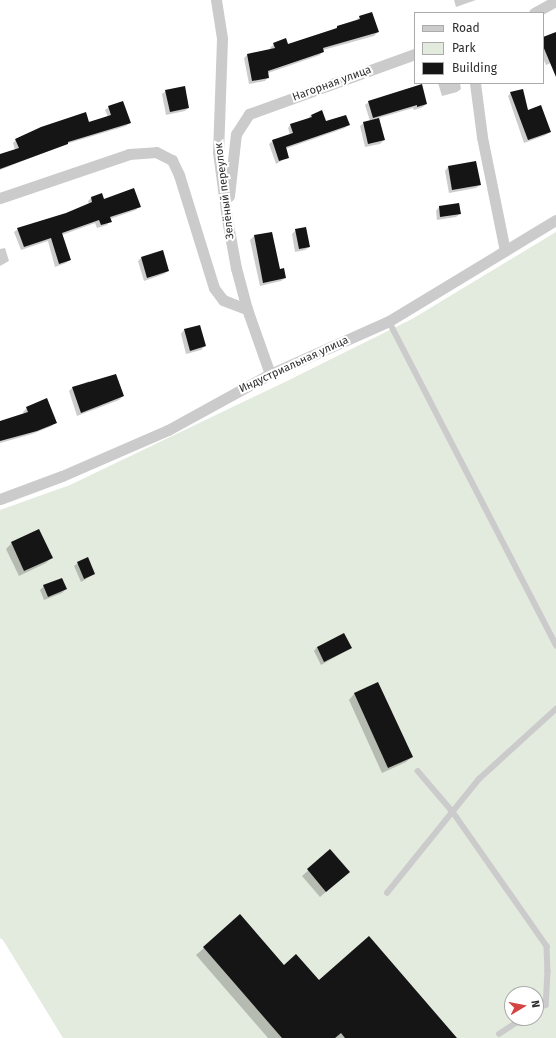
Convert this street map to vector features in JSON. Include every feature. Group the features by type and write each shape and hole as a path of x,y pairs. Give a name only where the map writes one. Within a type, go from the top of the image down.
{"street":[{"name":"Зелёный переулок","path":"216,0 222,39 218,152 227,219 236,268 247,309 270,374"},
{"path":"536,12 556,0"},
{"name":"Нагорная улица","path":"227,219 236,134 249,114 414,54"},
{"path":"475,84 482,137 505,251"},
{"path":"0,198 129,154 156,152 172,160 179,175 214,288 223,300 247,309"},
{"name":"Индустриальная улица","path":"0,499 62,476 168,430 270,374 389,321 556,220"}],"lane":[{"path":"389,321 556,644"},
{"path":"387,893 479,779 556,709"},
{"path":"418,771 453,812 547,946 548,971 546,1005 544,1006"},
{"path":"498,1034 511,1026"}],"green space":[{"path":"556,232 556,1038 63,1038 3,940 0,938 0,510 70,485 412,319"}],"building":[{"path":"372,12 379,32 323,48 324,52 268,71 269,78 252,81 247,54 275,48 273,43 286,38 288,44 337,28 337,26 360,19 359,16"},
{"path":"556,32 556,77 544,48 544,37"},
{"path":"422,84 427,104 417,107 417,105 373,118 368,101"},
{"path":"185,86 189,108 170,112 165,90"},
{"path":"523,89 528,110 541,105 551,132 528,140 510,92"},
{"path":"123,101 131,123 68,142 68,144 0,169 0,154 19,148 15,139 41,127 86,112 89,122 111,115 108,106"},
{"path":"322,110 326,121 346,115 350,125 286,147 289,158 279,161 272,140 293,133 290,124 312,117 311,115"},
{"path":"379,118 385,140 368,144 363,122"},
{"path":"476,161 481,185 452,190 448,166"},
{"path":"134,188 141,207 110,217 112,222 101,225 99,220 62,233 71,260 59,264 51,238 24,247 17,228 66,213 92,202 91,197 102,193 104,199"},
{"path":"459,203 461,214 440,217 439,206"},
{"path":"306,227 310,247 299,249 295,229"},
{"path":"272,232 280,269 284,268 286,278 263,283 254,235"},
{"path":"163,250 169,271 147,278 141,257"},
{"path":"200,325 206,346 190,351 184,329"},
{"path":"116,374 124,396 81,413 72,387"},
{"path":"47,398 57,423 37,431 0,441 0,421 28,412 26,407"},
{"path":"39,529 53,558 24,571 11,542"},
{"path":"88,557 95,574 84,579 77,562"},
{"path":"62,578 67,589 48,597 43,585"},
{"path":"344,633 352,648 324,662 317,647"},
{"path":"378,682 413,757 388,768 354,693"},
{"path":"330,849 350,872 326,892 307,869"},
{"path":"240,914 284,965 296,954 319,980 369,936 457,1038 345,1038 341,1033 335,1038 282,1038 203,947"}]}
